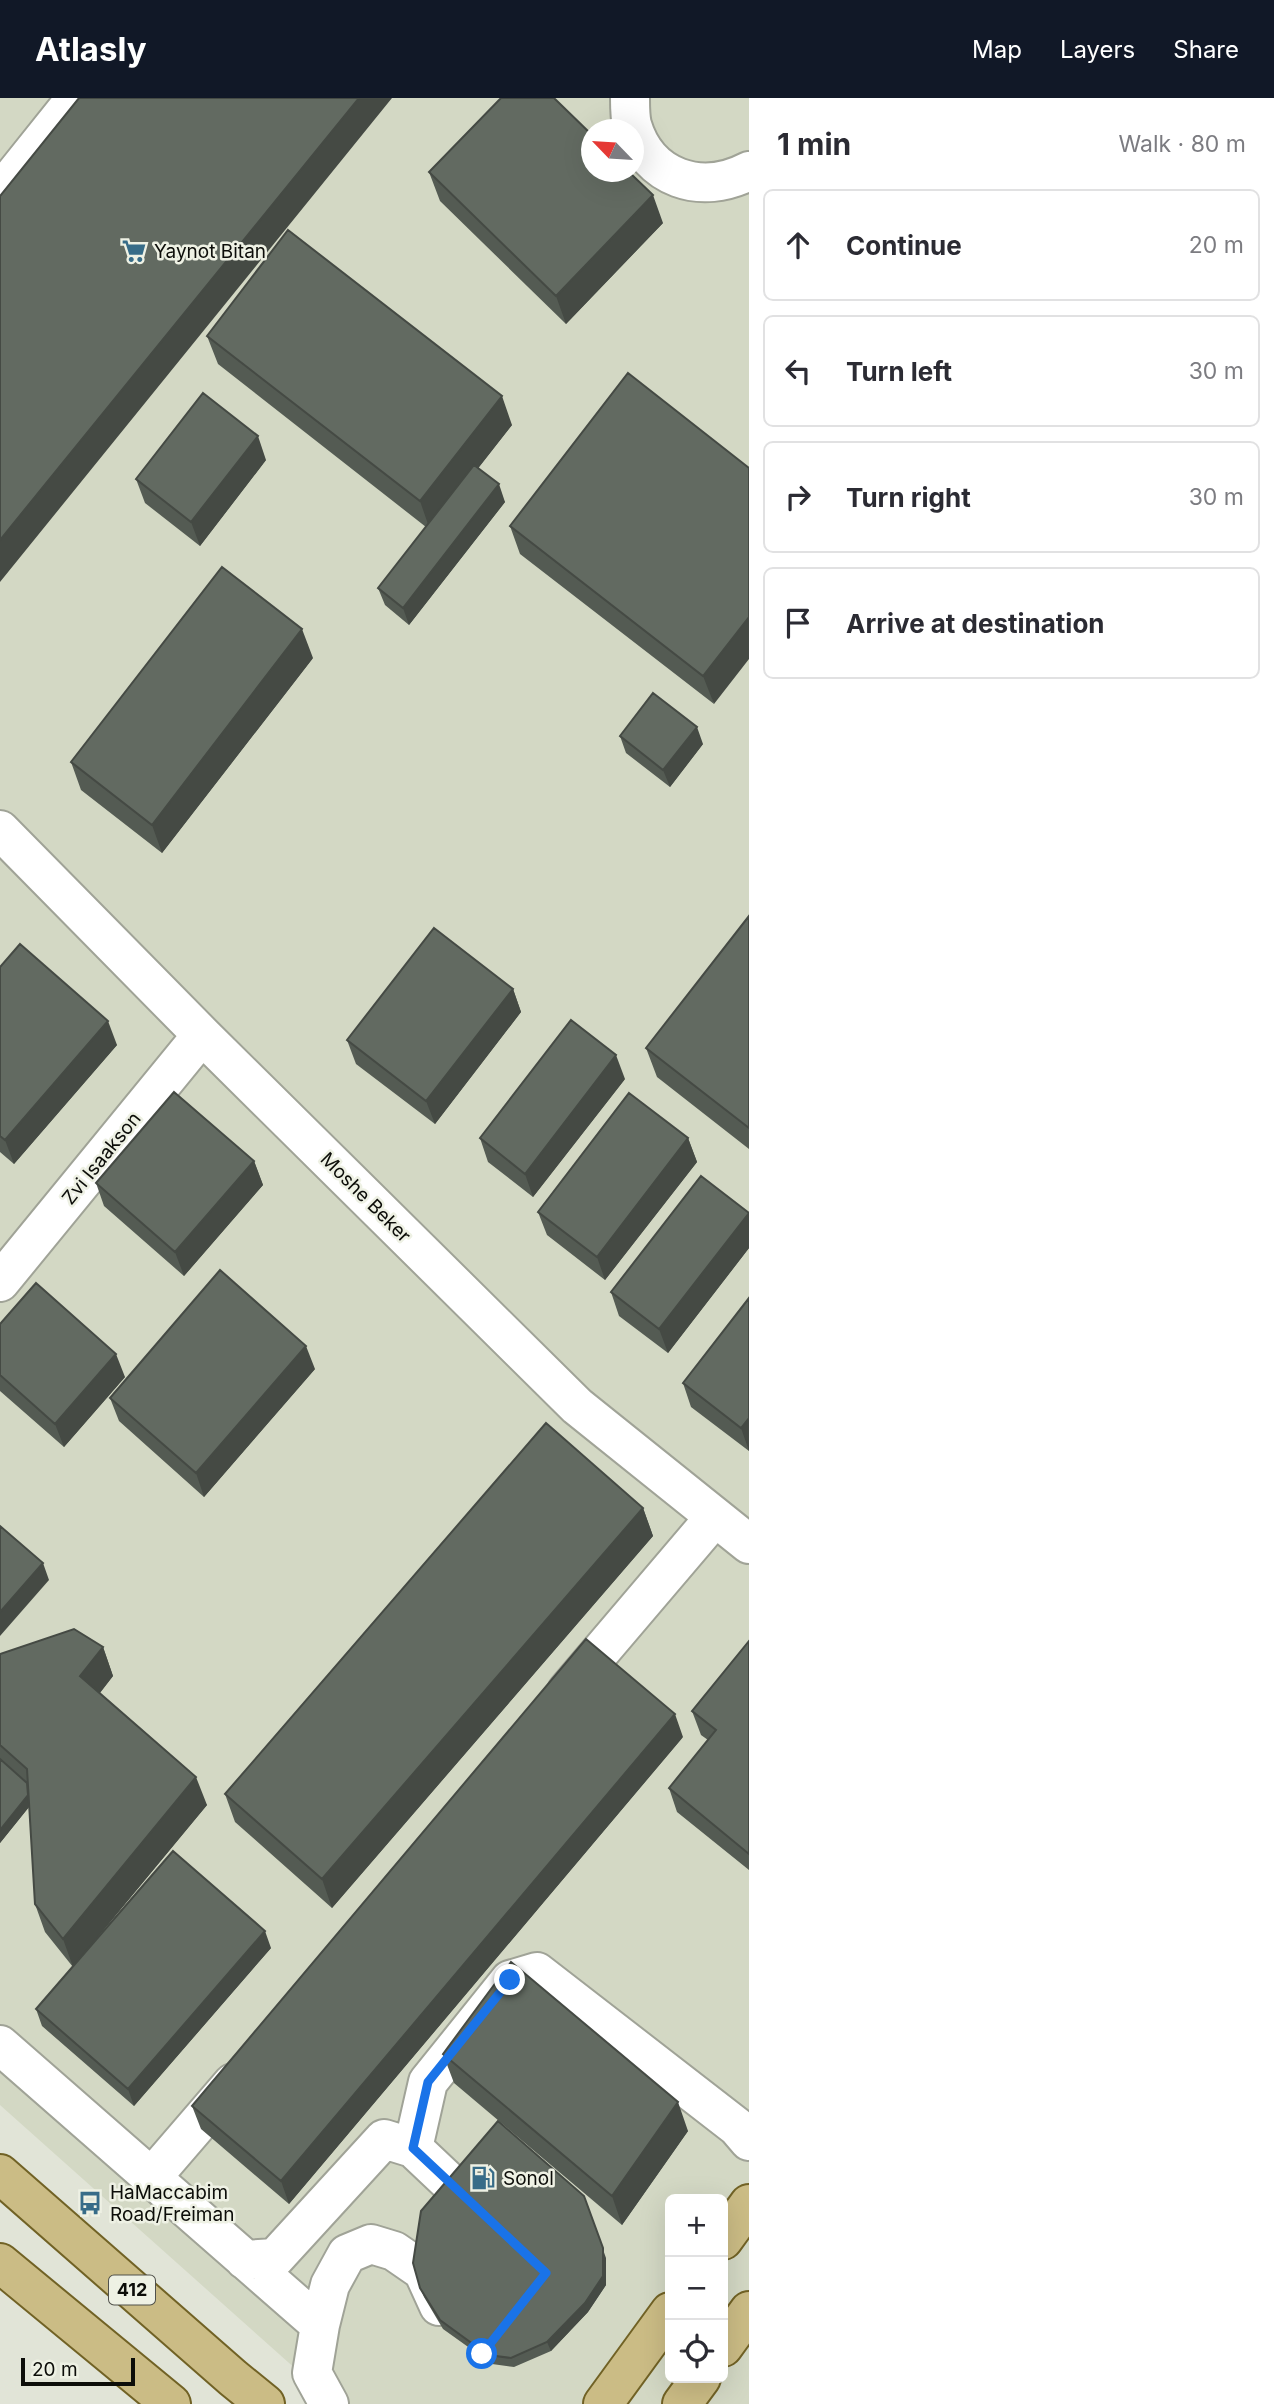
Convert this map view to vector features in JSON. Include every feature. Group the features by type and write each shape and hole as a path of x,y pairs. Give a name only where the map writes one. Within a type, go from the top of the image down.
{"main road":[{"name":"412","path":"0,2174 265,2404"},
{"path":"728,2233 749,2204"},
{"path":"0,2263 171,2404"},
{"path":"728,2340 749,2311"},
{"path":"603,2404 665,2319"},
{"path":"682,2404 697,2383"}],"street":[{"path":"0,193 76,98"},
{"path":"630,98 631,123 640,145 656,164 677,178 701,184 741,186"},
{"name":"Moshe Beker","path":"0,830 202,1035 577,1406 749,1545"},
{"name":"Zvi Isaakson","path":"0,1282 202,1035"},
{"path":"543,1720 715,1517"},
{"path":"413,2148 428,2082 510,1980 537,1972 737,2127 749,2141"},
{"path":"0,2045 320,2325"},
{"path":"152,2177 252,2060"},
{"path":"245,2260 275,2258 384,2139 413,2148 508,2237"},
{"path":"328,2404 312,2373 330,2285 347,2254 371,2245 394,2251 424,2271 443,2314 459,2330"}],"shaded area":[{"path":"0,98 749,98 749,2404 335,2404 0,2105"}],"building":[{"name":"Yaynot Bitan","path":"79,98 359,98 0,540 0,196"},
{"path":"501,98 554,98 581,124 581,182 639,182 653,195 556,296 429,172"},
{"path":"288,230 502,396 420,501 207,336"},
{"path":"628,373 749,468 749,617 703,676 510,526"},
{"path":"203,393 258,436 191,522 136,479"},
{"path":"474,465 499,484 403,608 378,588"},
{"path":"222,567 302,629 152,825 71,762"},
{"path":"653,693 697,727 663,770 620,736"},
{"path":"749,916 749,1128 646,1048"},
{"path":"434,928 513,989 426,1101 347,1040"},
{"path":"20,944 108,1021 5,1140 0,1136 0,967"},
{"path":"571,1020 616,1055 525,1174 480,1138"},
{"path":"174,1092 254,1161 175,1252 96,1183"},
{"path":"629,1093 688,1138 597,1257 538,1212"},
{"path":"701,1176 749,1213 659,1329 611,1292"},
{"path":"220,1270 306,1346 196,1473 110,1398"},
{"path":"36,1283 116,1354 55,1424 0,1375 0,1324"},
{"path":"749,1298 749,1418 741,1428 683,1383"},
{"path":"546,1423 643,1508 322,1879 225,1794"},
{"path":"0,1526 43,1563 0,1612"},
{"path":"74,1629 103,1647 80,1676 196,1777 63,1939 35,1904 27,1769 0,1745 0,1654"},
{"path":"586,1639 675,1714 281,2181 192,2106"},
{"path":"749,1641 749,1854 669,1788 716,1730 692,1711"},
{"path":"0,1759 27,1783 28,1795 0,1830"},
{"path":"173,1851 265,1931 128,2089 36,2009"},
{"path":"511,1962 678,2102 612,2196 443,2054"},
{"path":"498,2121 584,2196 603,2248 603,2276 585,2303 547,2342 511,2358 488,2355 440,2320 420,2288 413,2263 421,2211"}],"place":[{"name":"Yaynot Bitan","path":"134,251"},
{"name":"Sonol","path":"483,2178"},
{"name":"HaMaccabim Road/Freiman","path":"90,2203"}],"route":[{"path":"482,2354 546,2273 413,2148 428,2082 510,1980"}]}
